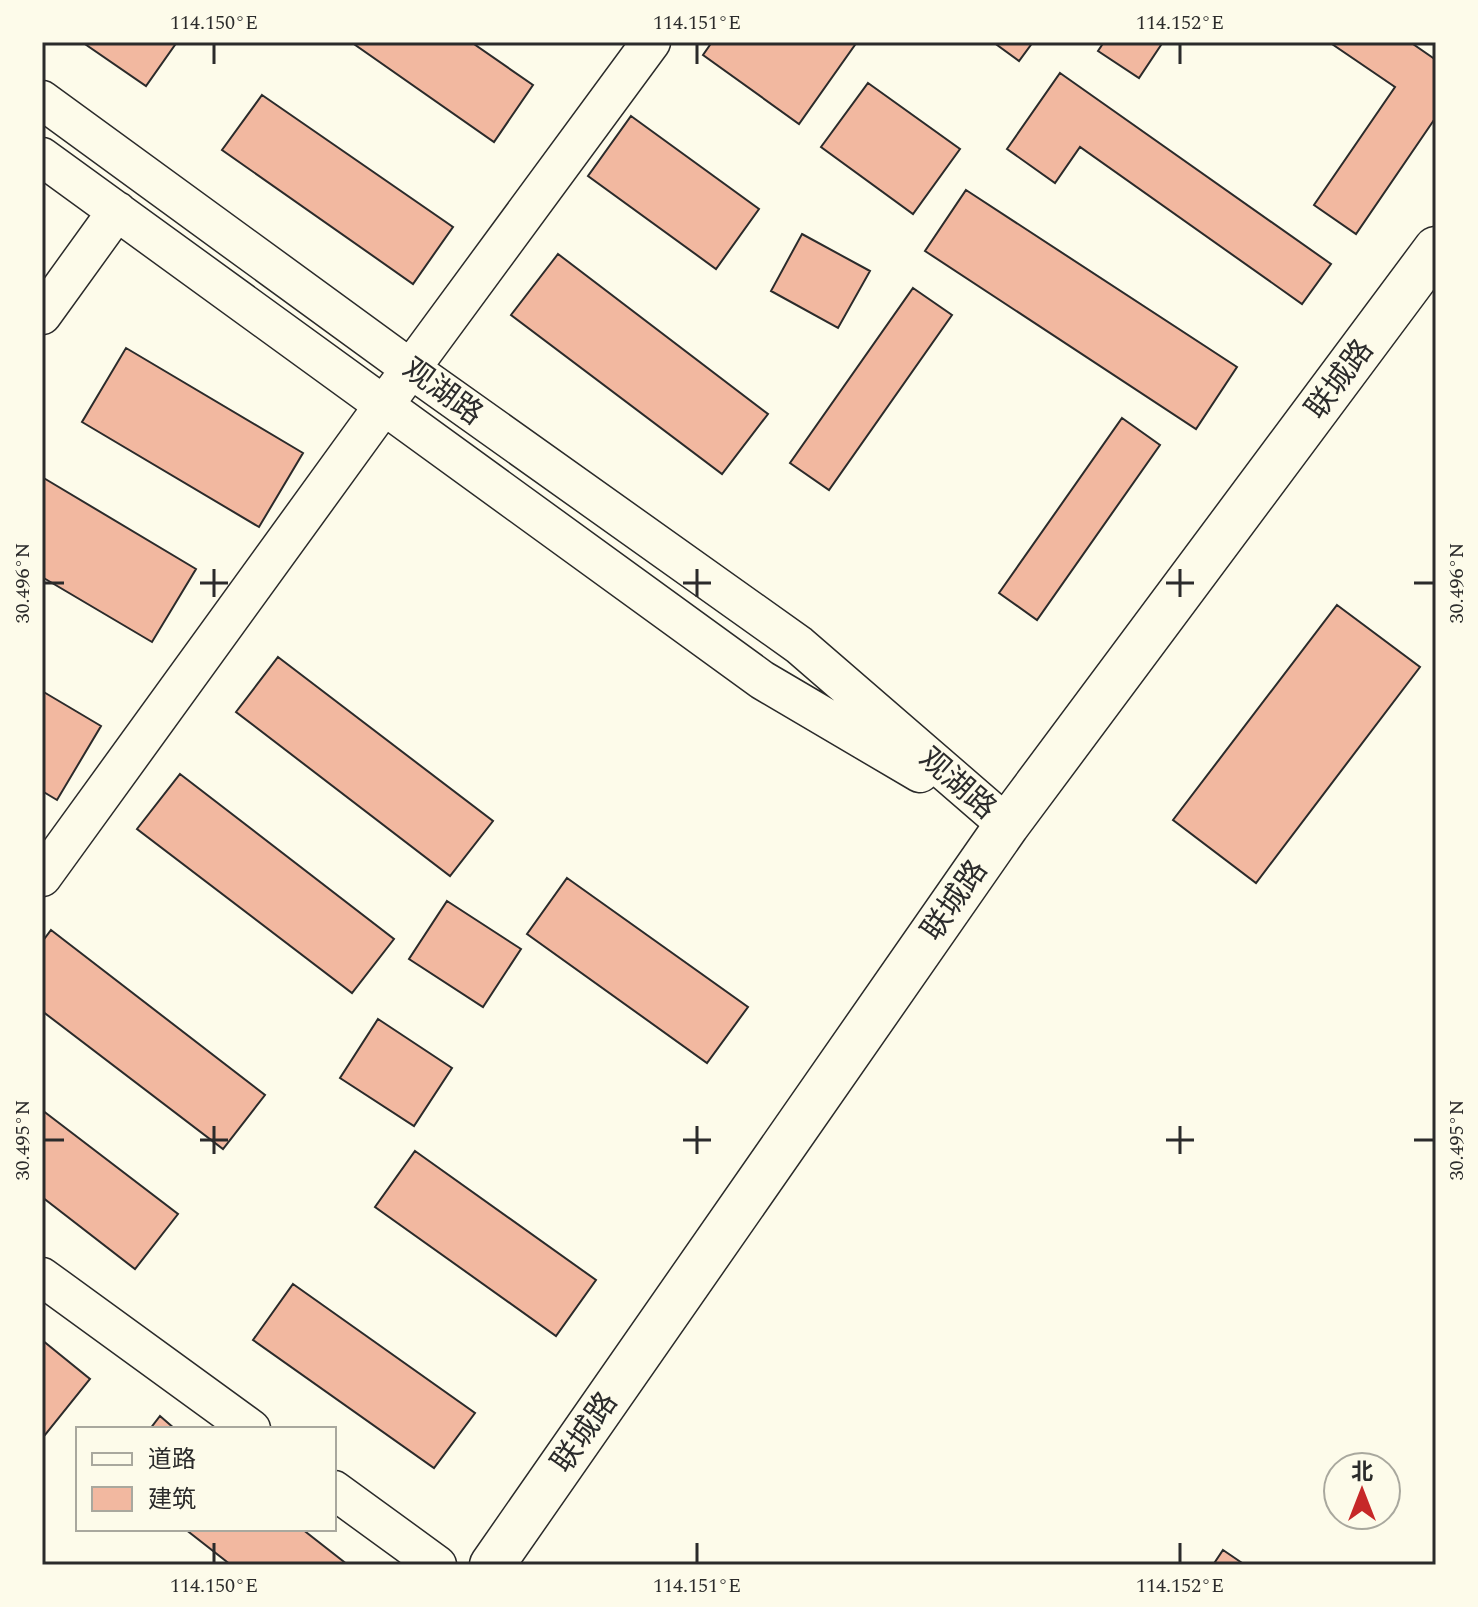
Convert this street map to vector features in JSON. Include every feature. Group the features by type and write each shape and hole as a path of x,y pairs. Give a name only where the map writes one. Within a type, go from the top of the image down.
{"main road":[{"name":"联城路","path":"492,1565 1007,825 1436,249"}],"street":[{"path":"42,877 651,42"},
{"name":"观湖路","path":"42,100 411,369 799,645 1007,825"},
{"name":"观湖路","path":"42,157 762,680 1007,825"},
{"path":"42,315 117,211"},
{"path":"42,1277 248,1427"},
{"path":"336,1491 437,1565"}],"building":[{"path":"82,42 177,42 146,86"},
{"path":"351,42 471,42 533,85 494,142"},
{"path":"712,42 857,42 799,124 703,55"},
{"path":"993,42 1033,42 1019,61"},
{"path":"1104,42 1163,42 1139,78 1098,51"},
{"path":"1329,42 1410,42 1436,60 1436,117 1356,234 1314,205 1395,87"},
{"path":"1060,73 1331,264 1302,304 1080,147 1055,183 1007,149"},
{"path":"868,83 960,149 913,214 821,147"},
{"path":"262,95 453,227 413,284 222,150"},
{"path":"631,116 759,209 716,269 588,176"},
{"path":"966,190 1237,367 1196,429 925,251"},
{"path":"802,234 870,271 838,328 771,291"},
{"path":"558,254 768,414 722,474 511,315"},
{"path":"913,288 952,315 829,490 790,463"},
{"path":"126,348 303,453 259,527 82,422"},
{"path":"1122,418 1160,445 1037,620 999,593"},
{"path":"42,477 196,569 152,642 42,577"},
{"path":"1337,605 1420,667 1256,883 1173,820"},
{"path":"278,657 493,821 450,876 236,712"},
{"path":"42,691 101,726 57,800 42,791"},
{"path":"180,774 394,939 352,993 137,829"},
{"path":"567,878 748,1007 707,1063 527,934"},
{"path":"447,901 521,949 483,1007 409,959"},
{"path":"51,930 265,1095 223,1149 42,1011 42,942"},
{"path":"378,1019 452,1068 414,1126 340,1078"},
{"path":"42,1110 178,1214 135,1269 42,1197"},
{"path":"415,1151 596,1280 556,1336 375,1207"},
{"path":"293,1284 475,1413 434,1468 253,1340"},
{"path":"42,1340 90,1379 45,1435 42,1433"},
{"path":"160,1416 173,1427 152,1427"},
{"path":"188,1531 305,1531 348,1565 231,1565"},
{"path":"1223,1550 1245,1565 1213,1565"}]}
